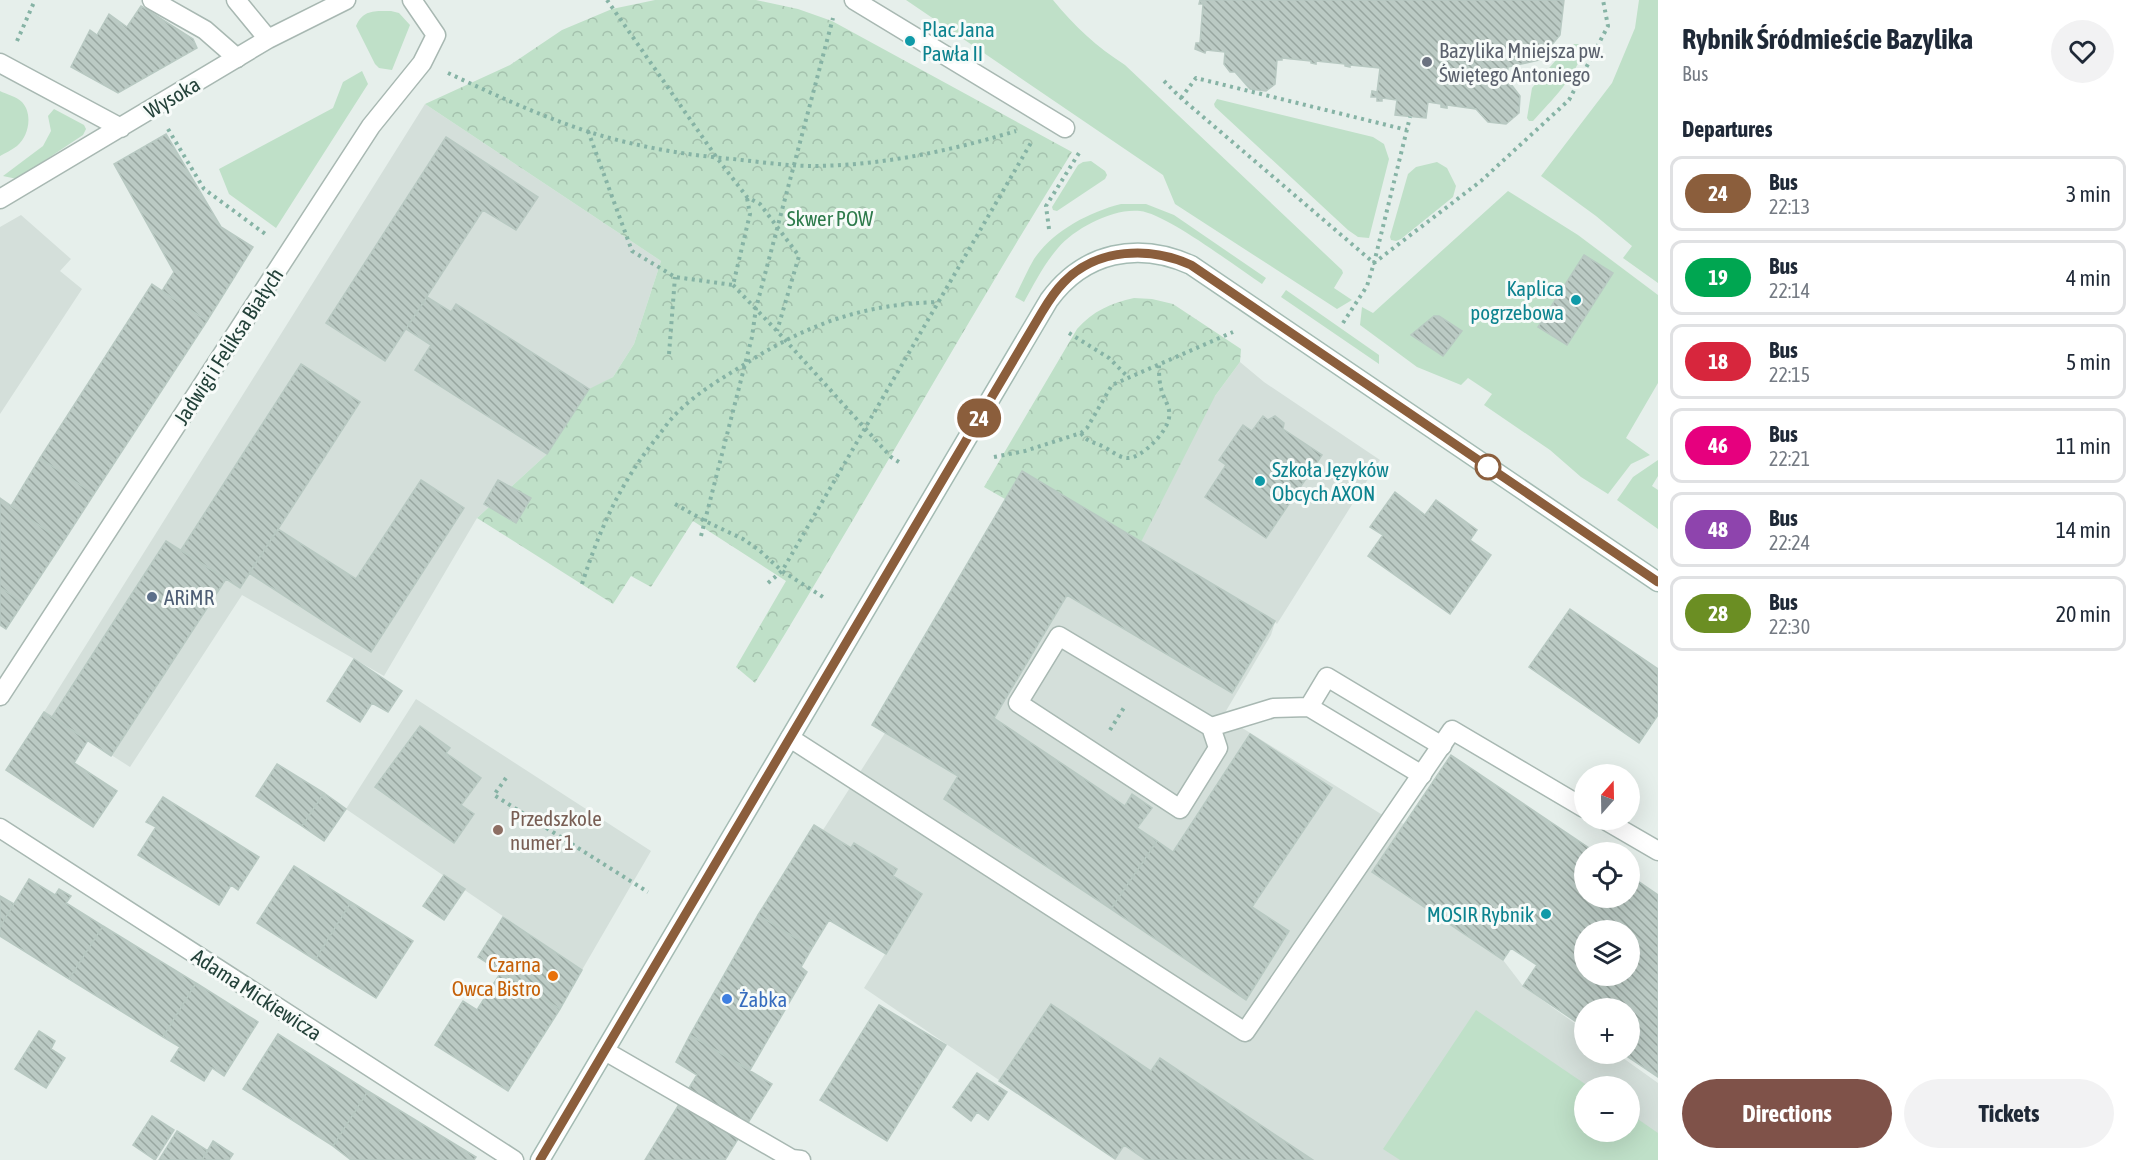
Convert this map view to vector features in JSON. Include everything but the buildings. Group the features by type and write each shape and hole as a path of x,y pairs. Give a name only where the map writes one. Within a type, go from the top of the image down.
{"street":[{"path":"152,0 205,30 237,58"},
{"name":"Wysoka","path":"0,199 268,39 346,0"},
{"name":"Jadwigi i Feliksa Białych","path":"0,696 371,126 422,63 436,35 412,0"},
{"path":"854,0 1065,129"},
{"path":"238,1 268,39"},
{"path":"0,63 121,128"},
{"path":"540,1160 1049,300 1073,274 1092,262 1116,254 1152,253 1191,265 1658,582"},
{"path":"1059,636 1138,684 1211,727 1218,748 1180,809 1018,703 1059,636"},
{"path":"1309,707 1327,677 1442,746"},
{"path":"1211,727 1273,708 1309,707 1422,775"},
{"path":"790,738 1245,1032 1452,730 1574,802"},
{"name":"Adama Mickiewicza","path":"0,828 514,1160"},
{"path":"1622,830 1658,851"},
{"path":"605,1051 792,1159 801,1160"}],"path":[{"path":"15,45 35,0"},
{"path":"607,0 717,158 747,197 760,204 799,256 777,331"},
{"path":"1374,263 1481,181 1569,100 1608,26 1603,0"},
{"path":"700,536 745,364 756,308 777,226 835,10"},
{"path":"422,63 507,101 588,131 636,144 717,158 812,166 921,156 1024,129 1041,114"},
{"path":"1181,98 1196,78 1407,130"},
{"path":"1164,81 1374,263"},
{"path":"768,584 782,571 938,302 1041,114"},
{"path":"1343,323 1367,285 1410,117"},
{"path":"164,122 204,189 273,240"},
{"path":"588,131 632,250 675,277 733,285 891,457 902,464"},
{"path":"1049,229 1047,206 1080,152"},
{"path":"733,285 750,214 747,197"},
{"path":"669,354 675,277"},
{"path":"582,584 597,538 634,466 678,411 700,392 785,339 816,325 843,316 909,303 938,302"},
{"path":"994,457 1025,451 1081,433 1087,428 1112,385 1233,332"},
{"path":"1069,333 1109,358 1128,377"},
{"path":"1081,433 1085,440 1125,458 1137,456 1158,439 1166,429 1170,416 1161,387 1159,365"},
{"path":"675,504 743,539 782,571 823,597"},
{"path":"1095,754 1138,684"},
{"path":"506,778 494,795 648,892"}],"shaded area":[{"path":"425,104 661,261 634,344 613,377 589,390 547,454 477,518 384,676 242,595 130,767 44,712"},
{"path":"21,215 71,259 60,271 82,289 0,414 0,227"},
{"path":"1240,362 1264,382 1380,460 1277,624 1275,622 1271,635 1223,716 1381,814 1404,824 1373,871 1503,960 1523,986 1574,1023 1574,1064 1631,1064 1658,1083 1658,1160 1116,1160 864,988 922,894 893,876 896,869 855,843 851,848 823,830 885,733 872,725 1022,471 1215,396"},
{"name":"Przedszkole numer 1","path":"416,699 651,851 582,970 346,809"}],"green space":[{"name":"Skwer POW","path":"655,0 756,0 798,9 832,21 1072,152 755,683 736,667 786,581 693,521 651,587 631,576 613,604 477,518 547,454 589,389 613,377 634,344 661,261 425,104 510,65 562,30 612,9"},
{"path":"906,0 1053,0 1086,36 1125,65 1342,270 1343,273 1334,288 1352,300 1337,309 1175,204 1163,175"},
{"path":"1639,0 1658,0 1658,283 1623,258 1632,246 1596,216 1541,176 1612,83 1635,28"},
{"path":"375,11 399,13 410,25 392,70 379,68 375,64 356,26 366,14"},
{"path":"1574,44 1579,44 1583,49 1575,69 1555,97 1533,121 1529,121 1527,118 1532,88 1556,60"},
{"path":"362,71 368,84 276,228 229,194 219,169 333,108 343,82"},
{"path":"0,91 22,102 28,113 28,125 21,142 0,156"},
{"path":"1217,99 1373,137 1384,144 1389,159 1369,238 1358,237 1348,230 1215,107"},
{"path":"54,109 84,125 86,129 83,135 17,179 3,176 43,146 51,131 48,116"},
{"path":"1091,161 1105,171 1107,175 1105,179 1057,211 1053,210 1052,207 1078,165"},
{"path":"1437,162 1447,168 1456,186 1453,197 1401,239 1391,240 1408,174 1416,167"},
{"path":"1508,191 1578,235 1658,295 1658,383 1626,438 1650,455 1631,464 1608,494 1581,477 1550,450 1484,405 1492,394 1468,378 1461,385 1417,367 1360,325 1362,307 1373,313"},
{"path":"1121,204 1146,204 1174,215 1266,278 1262,284 1167,221 1152,214 1129,211 1107,216 1074,233 1048,261 1024,302 1015,297 1034,259 1061,231 1097,212"},
{"path":"1286,290 1379,355 1379,364 1281,297"},
{"path":"1134,298 1173,304 1241,349 1240,362 1215,396 1141,542 1022,471 1005,499 984,487 1077,329 1089,317 1103,309"},
{"path":"1658,460 1658,476 1652,486 1658,490 1658,529 1617,500 1633,477"},
{"path":"1476,1010 1574,1076 1574,1142 1640,1142 1640,1121 1658,1133 1658,1160 1400,1160 1383,1149"}],"bus line":[{"name":"24","path":"540,1160 1049,300 1073,274 1092,262 1116,254 1152,253 1191,265 1658,582"}],"place":[{"name":"Plac Jana Pawła II","path":"910,41"},
{"name":"Bazylika Mniejsza pw. Świętego Antoniego","path":"1427,62"},
{"name":"Kaplica pogrzebowa","path":"1576,300"},
{"name":"Szkoła Języków Obcych AXON","path":"1260,481"},
{"name":"ARiMR","path":"152,597"},
{"name":"Przedszkole numer 1","path":"498,830"},
{"name":"MOSIR Rybnik","path":"1546,914"},
{"name":"Czarna Owca Bistro","path":"553,976"},
{"name":"Żabka","path":"727,999"}]}
